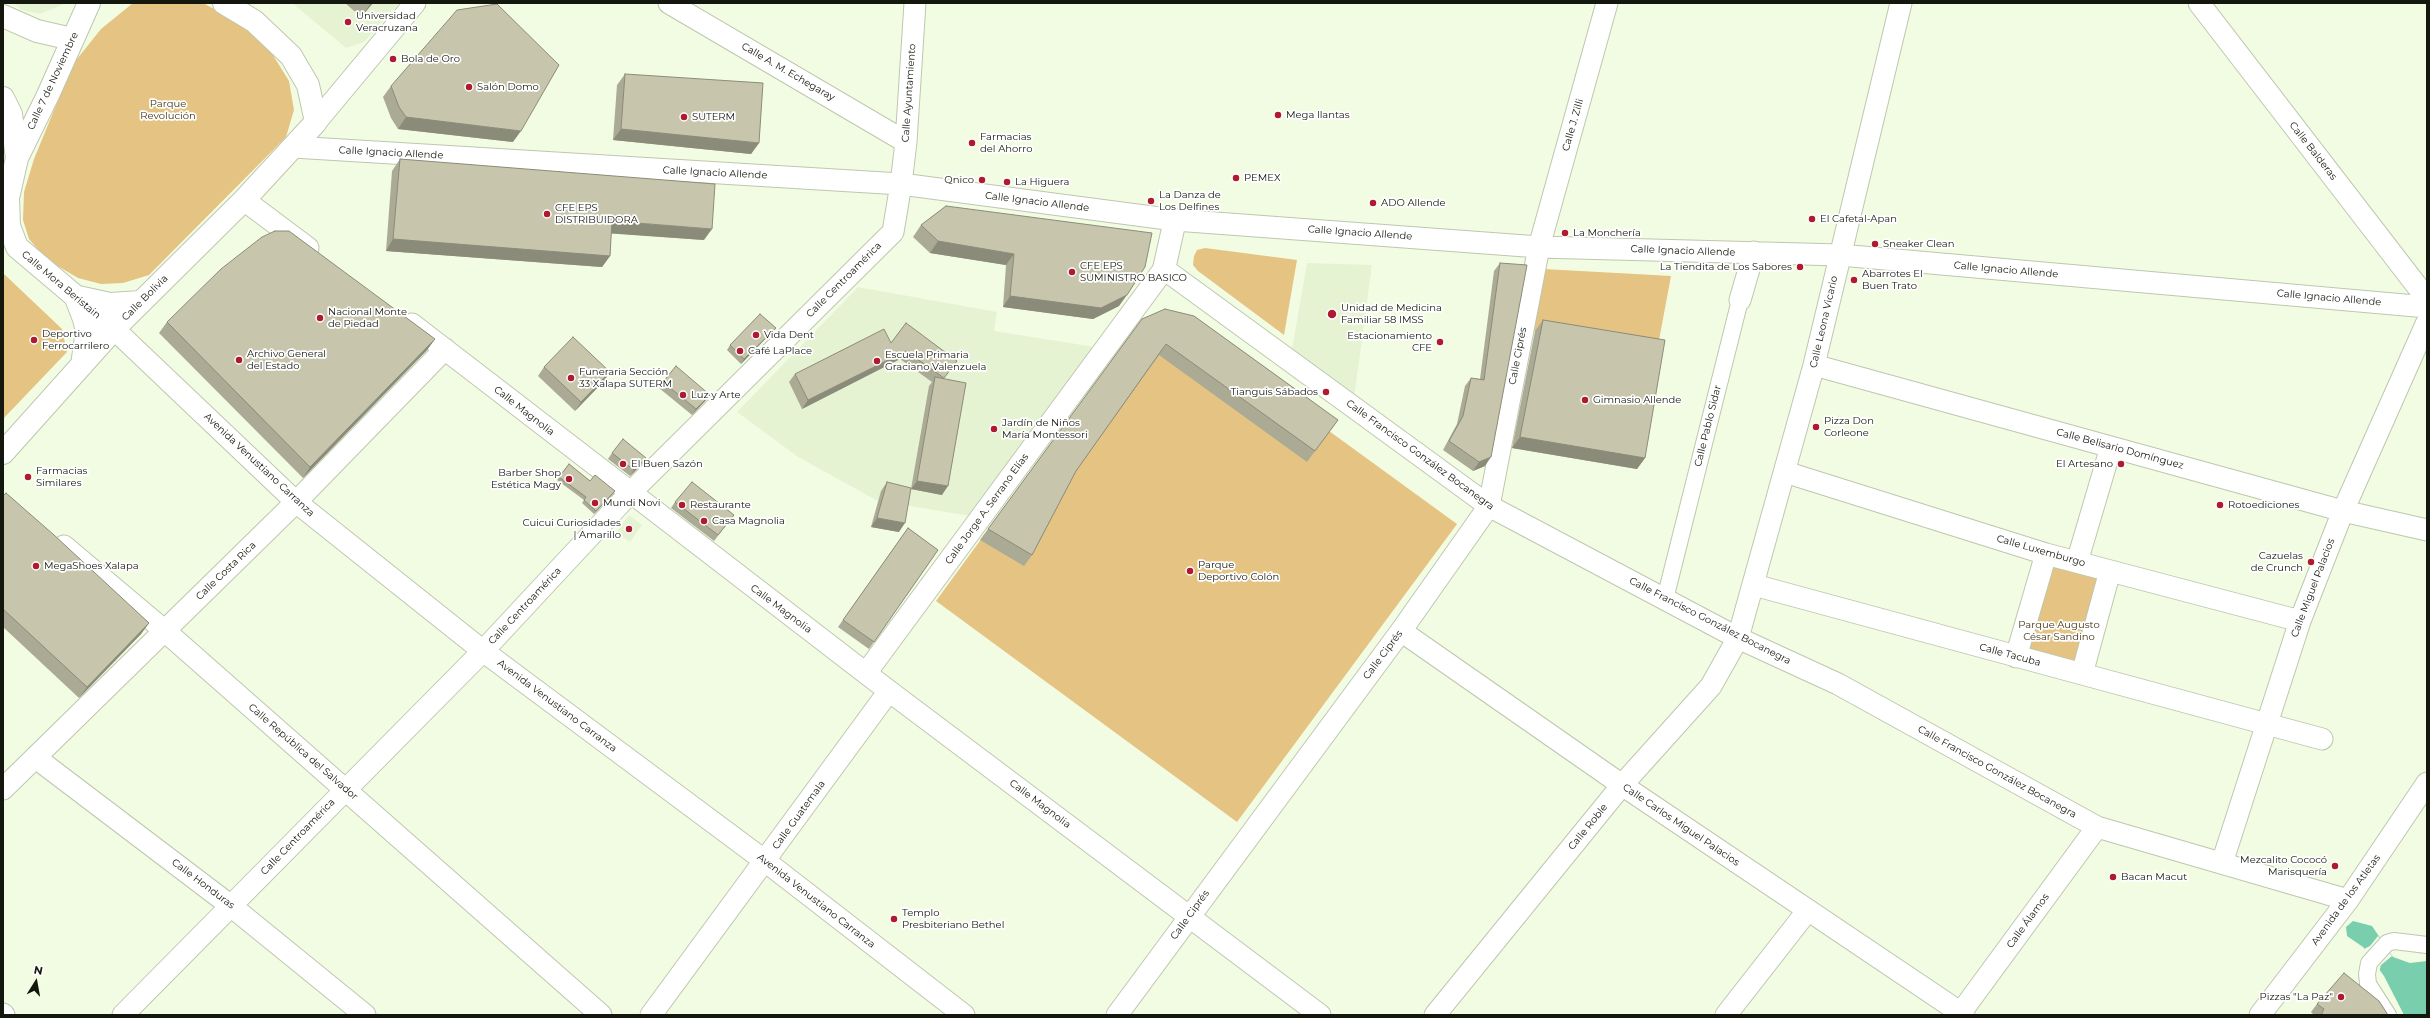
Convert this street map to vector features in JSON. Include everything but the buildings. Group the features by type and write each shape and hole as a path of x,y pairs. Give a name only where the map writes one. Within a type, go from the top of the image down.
{"main road":[{"name":"Calle 7 de Noviembre","path":"17,158 48,95 89,3"},
{"path":"224,3 254,21 291,56 308,85 316,122"},
{"path":"3,16 37,31 72,39"},
{"name":"Calle Mora Beristain","path":"3,98 11,114 17,158 8,198 9,226 17,247 114,330"},
{"name":"Calle Bolivia","path":"3,453 114,330 244,200 316,122"},
{"name":"Calle Jorge A. Serrano Elías","path":"1164,269 1175,220"},
{"path":"75,296 110,304 141,302"},
{"path":"75,296 82,313 86,331 82,365"}],"street":[{"path":"316,122 415,3"},
{"name":"Calle A. M. Echegaray","path":"669,3 906,142"},
{"name":"Calle Ayuntamiento","path":"902,184 915,3"},
{"name":"Calle J. Zilli","path":"1539,247 1607,3"},
{"name":"Calle Leona Vicario","path":"1738,638 1786,472 1814,365 1901,3"},
{"name":"Calle Balderas","path":"2199,3 2427,299"},
{"name":"Calle Ignacio Allende","path":"293,147 902,184 1175,220 1539,247 1840,255 2427,307"},
{"name":"Calle Centroamérica","path":"123,1015 483,651 630,493 893,232 902,184"},
{"path":"244,200 325,261"},
{"name":"Calle Ciprés","path":"1117,1015 1402,631 1489,506 1539,247"},
{"name":"Calle Pablo Sidar","path":"1665,599 1740,300 1754,252"},
{"name":"Calle Francisco González Bocanegra","path":"1164,269 1489,506 1738,638 1838,684 2097,827 2348,900"},
{"name":"Calle Jorge A. Serrano Elías","path":"866,673 1164,269"},
{"name":"Calle Magnolia","path":"394,312 445,349 889,691 1320,1015"},
{"name":"Calle Miguel Palacios","path":"2222,863 2300,621 2343,511 2427,322"},
{"name":"Avenida Venustiano Carranza","path":"114,330 296,502 483,651 765,861 964,1015"},
{"name":"Calle Costa Rica","path":"3,790 296,502 445,349"},
{"name":"Calle Belisario Domínguez","path":"1814,365 2343,511 2427,530"},
{"path":"2077,562 2111,447"},
{"name":"Calle Luxemburgo","path":"1786,472 2046,554 2300,621"},
{"name":"Calle República del Salvador","path":"51,534 165,631 601,1015"},
{"path":"2016,657 2046,554"},
{"path":"2082,674 2110,571"},
{"name":"Calle Tacuba","path":"1754,585 2322,739"},
{"name":"Calle Carlos Miguel Palacios","path":"1402,631 1622,786 1961,1014"},
{"name":"Calle Roble","path":"1435,1015 1622,786 1711,686 1738,638"},
{"name":"Calle Guatemala","path":"651,1015 889,691"},
{"name":"Calle Honduras","path":"36,758 232,906 365,1015"},
{"name":"Avenida de los Atletas","path":"2260,1015 2348,900 2427,783"},
{"name":"Calle Álamos","path":"1961,1014 2097,827"},
{"path":"1726,1015 1808,910"},
{"path":"2388,1015 2368,984 2366,974 2368,963 2387,943 2394,941 2427,945"}],"shaded area":[{"path":"14,3 64,3 40,14 21,10"},
{"name":"Universidad Veracruzana","path":"292,3 399,3 364,42 346,48"},
{"name":"Unidad de Medicina Familiar 58 IMSS","path":"1307,263 1372,265 1354,398 1292,349"},
{"name":"Escuela Primaria Graciano Valenzuela","path":"858,287 997,312 994,331 1095,347 970,516 904,505 899,532 871,527 878,501 798,457 737,412"},
{"name":"Cuicui Curiosidades | Amarillo","path":"629,515 642,525 630,542 616,532"},
{"path":"2353,921 2372,926 2393,957 2410,963 2427,961 2427,1015 2404,1015 2384,976 2363,947 2347,936 2346,927"}],"green space":[{"name":"Parque Revolución","path":"133,3 203,3 240,23 271,52 289,81 294,110 286,137 149,275 123,283 101,284 78,278 46,259 29,239 23,220 24,192 34,159 73,64 101,29"},
{"path":"1205,248 1297,260 1284,335 1198,271 1193,265 1194,256 1197,250"},
{"path":"1544,269 1671,276 1657,351 1533,331"},
{"name":"Deportivo Ferrocarrilero","path":"3,273 62,329 67,352 3,419"},
{"name":"Parque Deportivo Colón","path":"1186,327 1457,524 1237,822 936,601 1133,331"},
{"name":"Parque Augusto César Sandino","path":"2048,558 2107,573 2080,671 2020,655"}],"pier":[{"path":"2378,936 2392,956 2381,965 2379,972 2362,950 2370,946"}],"place":[{"name":"Universidad Veracruzana","path":"348,22"},
{"name":"Bola de Oro","path":"393,59"},
{"name":"Salón Domo","path":"469,87"},
{"name":"Mega llantas","path":"1278,115"},
{"name":"SUTERM","path":"684,117"},
{"name":"Farmacias del Ahorro","path":"972,143"},
{"name":"PEMEX","path":"1236,178"},
{"name":"Qnico","path":"982,180"},
{"name":"La Higuera","path":"1007,182"},
{"name":"La Danza de Los Delfines","path":"1151,201"},
{"name":"ADO Allende","path":"1373,203"},
{"name":"CFE EPS DISTRIBUIDORA","path":"547,214"},
{"name":"El Cafetal-Apan","path":"1812,219"},
{"name":"La Monchería","path":"1565,233"},
{"name":"Sneaker Clean","path":"1875,244"},
{"name":"La Tiendita de Los Sabores","path":"1800,267"},
{"name":"CFE EPS SUMINISTRO BASICO","path":"1072,272"},
{"name":"Abarrotes El Buen Trato","path":"1854,280"},
{"name":"Unidad de Medicina Familiar 58 IMSS","path":"1332,314"},
{"name":"Nacional Monte de Piedad","path":"320,318"},
{"name":"Vida Dent","path":"756,335"},
{"name":"Deportivo Ferrocarrilero","path":"34,340"},
{"name":"Estacionamiento CFE","path":"1440,342"},
{"name":"Café LaPlace","path":"740,351"},
{"name":"Archivo General del Estado","path":"239,360"},
{"name":"Escuela Primaria Graciano Valenzuela","path":"877,361"},
{"name":"Funeraria Sección 33 Xalapa SUTERM","path":"571,378"},
{"name":"Tianguis Sábados","path":"1326,392"},
{"name":"Luz y Arte","path":"683,395"},
{"name":"Gimnasio Allende","path":"1585,400"},
{"name":"Pizza Don Corleone","path":"1816,427"},
{"name":"Jardín de Niños María Montessori","path":"994,429"},
{"name":"El Buen Sazón","path":"623,464"},
{"name":"El Artesano","path":"2121,464"},
{"name":"Farmacias Similares","path":"28,477"},
{"name":"Barber Shop Estética Magy","path":"569,479"},
{"name":"Mundi Novi","path":"595,503"},
{"name":"Restaurante","path":"682,505"},
{"name":"Rotoediciones","path":"2220,505"},
{"name":"Casa Magnolia","path":"704,521"},
{"name":"Cuicui Curiosidades | Amarillo","path":"629,529"},
{"name":"Cazuelas de Crunch","path":"2311,562"},
{"name":"MegaShoes Xalapa","path":"36,566"},
{"name":"Parque Deportivo Colón","path":"1190,571"},
{"name":"Mezcalito Cococó Marisquería","path":"2335,866"},
{"name":"Bacan Macut","path":"2113,877"},
{"name":"Templo Presbiteriano Bethel","path":"894,919"},
{"name":"Pizzas \"La Paz\"","path":"2341,997"}]}
